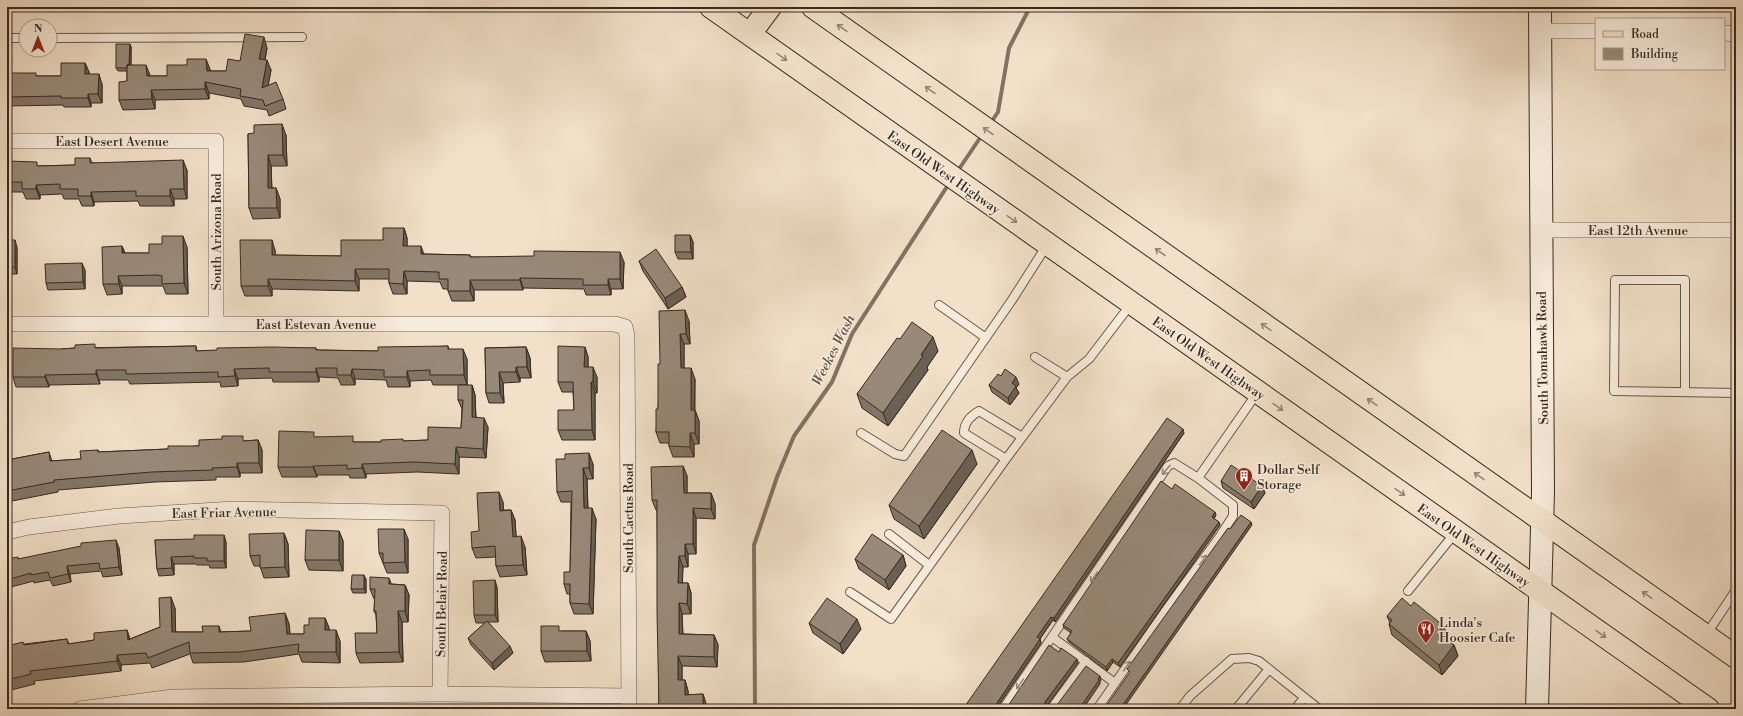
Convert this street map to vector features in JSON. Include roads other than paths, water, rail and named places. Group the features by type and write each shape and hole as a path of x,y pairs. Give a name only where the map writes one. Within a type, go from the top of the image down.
{"main road":[{"name":"East Old West Highway","path":"711,7 1708,709"},
{"path":"750,34 770,7"},
{"path":"813,7 1736,657"},
{"name":"South Tomahawk Road","path":"1537,709 1543,522 1540,7"}],"street":[{"path":"1540,30 1595,31"},
{"path":"1725,33 1736,34"},
{"name":"East Desert Avenue","path":"7,141 216,141"},
{"name":"South Arizona Road","path":"216,141 216,324"},
{"name":"East 12th Avenue","path":"1541,230 1736,230"},
{"name":"East Estevan Avenue","path":"7,324 615,324 625,327"},
{"name":"South Cactus Road","path":"625,327 627,335 629,702"},
{"name":"East Friar Avenue","path":"7,532 29,526 119,516 234,509 442,513"},
{"name":"South Belair Road","path":"440,694 442,513"},
{"path":"80,709 173,697 440,694 629,702"}],"lane":[{"path":"58,38 302,37"},
{"path":"7,38 18,38"},
{"path":"861,433 895,454 904,456 986,338 1048,245"},
{"path":"1684,392 1685,280 1615,280 1614,391 1736,393"},
{"path":"850,592 890,620 1067,376 1089,359 1131,303"},
{"path":"939,305 986,338"},
{"path":"1035,357 1067,376"},
{"path":"1198,478 1257,392"},
{"path":"1006,459 964,433 964,426 971,416 979,411 1022,436"},
{"path":"1003,709 1168,466 1174,463 1198,478 1233,505 1233,516 1097,709"},
{"path":"1408,592 1456,532"},
{"path":"889,534 929,565"},
{"path":"1706,636 1736,590"},
{"path":"1052,637 1116,683"},
{"path":"1180,709 1190,696 1232,659 1249,658 1259,661 1319,709"},
{"path":"1051,709 1086,661"},
{"path":"1236,709 1269,669"},
{"path":"1295,709 1304,698"}],"waterway":[{"name":"Weekes Wash","path":"990,124 998,112 1009,48 1030,7"},
{"name":"Weekes Wash","path":"957,172 982,135"},
{"name":"Weekes Wash","path":"755,709 754,545 777,477 794,436 832,382 852,334 950,182"}],"place":[{"name":"Dollar Self Storage","path":"1244,491"},
{"name":"Linda's Hoosier Cafe","path":"1426,644"}]}
